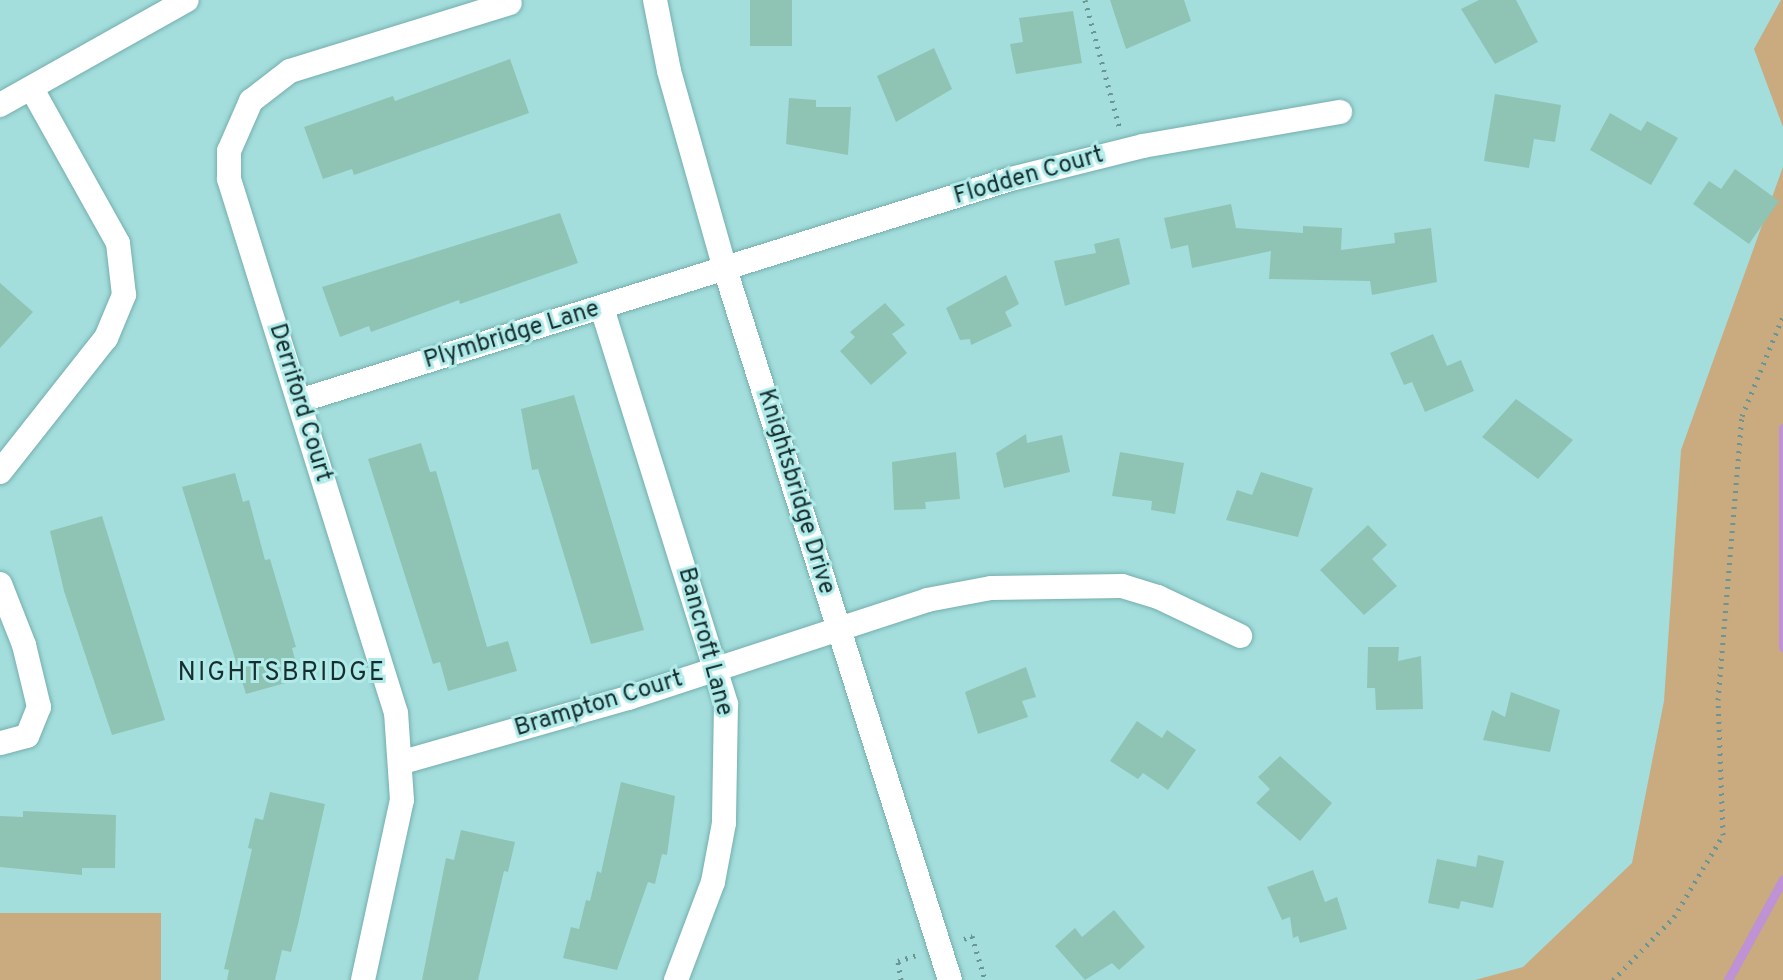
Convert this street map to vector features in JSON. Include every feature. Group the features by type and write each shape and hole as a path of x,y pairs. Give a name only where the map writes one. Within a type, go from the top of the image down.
{"street":[{"path":"0,105 187,0"},
{"name":"Knightsbridge Drive","path":"655,0 669,71 725,269 950,980"},
{"name":"Derriford Court","path":"363,980 402,800 403,762 396,713 229,179 237,125 251,101 290,71 510,3"},
{"path":"0,472 106,338 124,295 118,243 32,89"},
{"name":"Flodden Court","path":"725,269 1011,179 1125,150 1340,112"},
{"name":"Plymbridge Lane","path":"299,401 725,269"},
{"name":"Bancroft Lane","path":"602,308 726,704 724,823 709,895 676,980"},
{"path":"0,584 24,645 39,707 27,736 0,743"},
{"name":"Brampton Court","path":"403,762 716,669 927,600 1057,584 1134,590 1240,636"}],"path":[{"path":"1085,0 1125,150"},
{"path":"1613,980 1674,917 1723,835 1718,700 1742,416 1783,316"}],"shaded area":[{"path":"1783,0 1783,127 1754,49"},
{"path":"1783,167 1783,980 1475,980 1523,967 1632,863 1664,701 1681,450"},
{"path":"0,913 161,913 161,980 0,980"}],"building":[{"path":"750,0 792,0 792,46 750,46"},
{"path":"1110,0 1184,0 1191,21 1126,49"},
{"path":"1479,0 1516,0 1538,42 1495,64 1461,9"},
{"path":"1073,11 1082,63 1016,74 1010,44 1023,42 1019,18"},
{"path":"934,48 952,89 896,122 877,76"},
{"path":"510,59 529,113 354,175 352,169 323,179 304,127 393,96 395,101"},
{"path":"1495,94 1561,105 1555,142 1534,139 1529,168 1484,161"},
{"path":"789,98 816,100 816,107 851,107 848,155 786,144"},
{"path":"1610,113 1641,131 1647,121 1678,138 1651,185 1590,150"},
{"path":"1735,169 1779,201 1749,244 1693,204 1709,181 1721,189"},
{"path":"1231,204 1236,228 1303,233 1303,226 1342,228 1341,250 1395,243 1394,233 1431,228 1437,282 1372,295 1370,281 1269,279 1271,251 1192,268 1188,245 1171,249 1164,218"},
{"path":"560,213 578,263 460,304 459,300 371,332 369,326 340,337 322,287"},
{"path":"1119,238 1130,284 1065,306 1054,261 1096,253 1094,244"},
{"path":"1006,275 1019,304 1005,312 1012,326 971,345 970,339 960,340 946,308"},
{"path":"0,283 33,312 0,348"},
{"path":"885,303 905,325 892,334 907,353 871,385 840,351 855,337 850,332"},
{"path":"1433,334 1447,366 1461,360 1474,391 1425,412 1412,382 1404,385 1390,353"},
{"path":"574,395 644,630 591,644 538,469 532,470 521,409"},
{"path":"1516,399 1573,440 1538,479 1482,437"},
{"path":"1026,434 1027,443 1062,435 1070,472 1004,488 996,453"},
{"path":"421,443 430,472 436,471 487,647 508,641 517,671 448,691 440,662 433,664 368,459"},
{"path":"956,452 960,499 925,502 926,509 894,510 892,462"},
{"path":"1120,452 1184,463 1175,514 1151,510 1152,501 1112,496"},
{"path":"1261,472 1313,488 1298,537 1226,520 1237,490 1252,495"},
{"path":"235,473 243,502 249,500 265,560 270,559 296,647 292,648 300,679 246,694 182,487"},
{"path":"102,516 165,720 112,735 64,591 50,531"},
{"path":"1368,525 1387,545 1372,559 1397,586 1364,615 1320,570"},
{"path":"1368,647 1399,647 1398,661 1421,656 1423,709 1376,710 1375,688 1367,688"},
{"path":"1026,667 1036,697 1022,701 1028,717 978,734 965,692"},
{"path":"1511,692 1560,710 1550,752 1483,740 1492,710 1505,717"},
{"path":"1137,721 1162,738 1167,730 1196,750 1168,790 1143,773 1138,779 1110,761"},
{"path":"1280,756 1332,803 1300,841 1256,803 1270,789 1258,777"},
{"path":"621,782 675,796 667,855 662,854 655,884 648,882 617,970 563,958 571,927 579,929 597,871 601,873"},
{"path":"270,792 325,804 298,924 291,952 282,950 275,980 227,980 229,970 224,969 252,849 248,848 255,818 263,820"},
{"path":"23,811 116,815 115,868 82,868 82,875 0,867 0,816 23,817"},
{"path":"461,830 515,842 508,872 504,871 478,980 422,980 446,858 454,860"},
{"path":"1478,855 1504,861 1493,908 1461,901 1459,909 1428,903 1437,859 1476,867"},
{"path":"1313,870 1325,902 1337,897 1347,929 1300,943 1298,936 1293,938 1290,917 1282,920 1267,887"},
{"path":"1114,910 1145,947 1119,970 1112,963 1085,980 1055,946 1075,928 1082,937"}],"waterway":[{"path":"1783,428 1783,647"},
{"path":"1728,980 1783,879"}],"district":[{"name":"NIGHTSBRIDGE","path":"282,674"}]}
